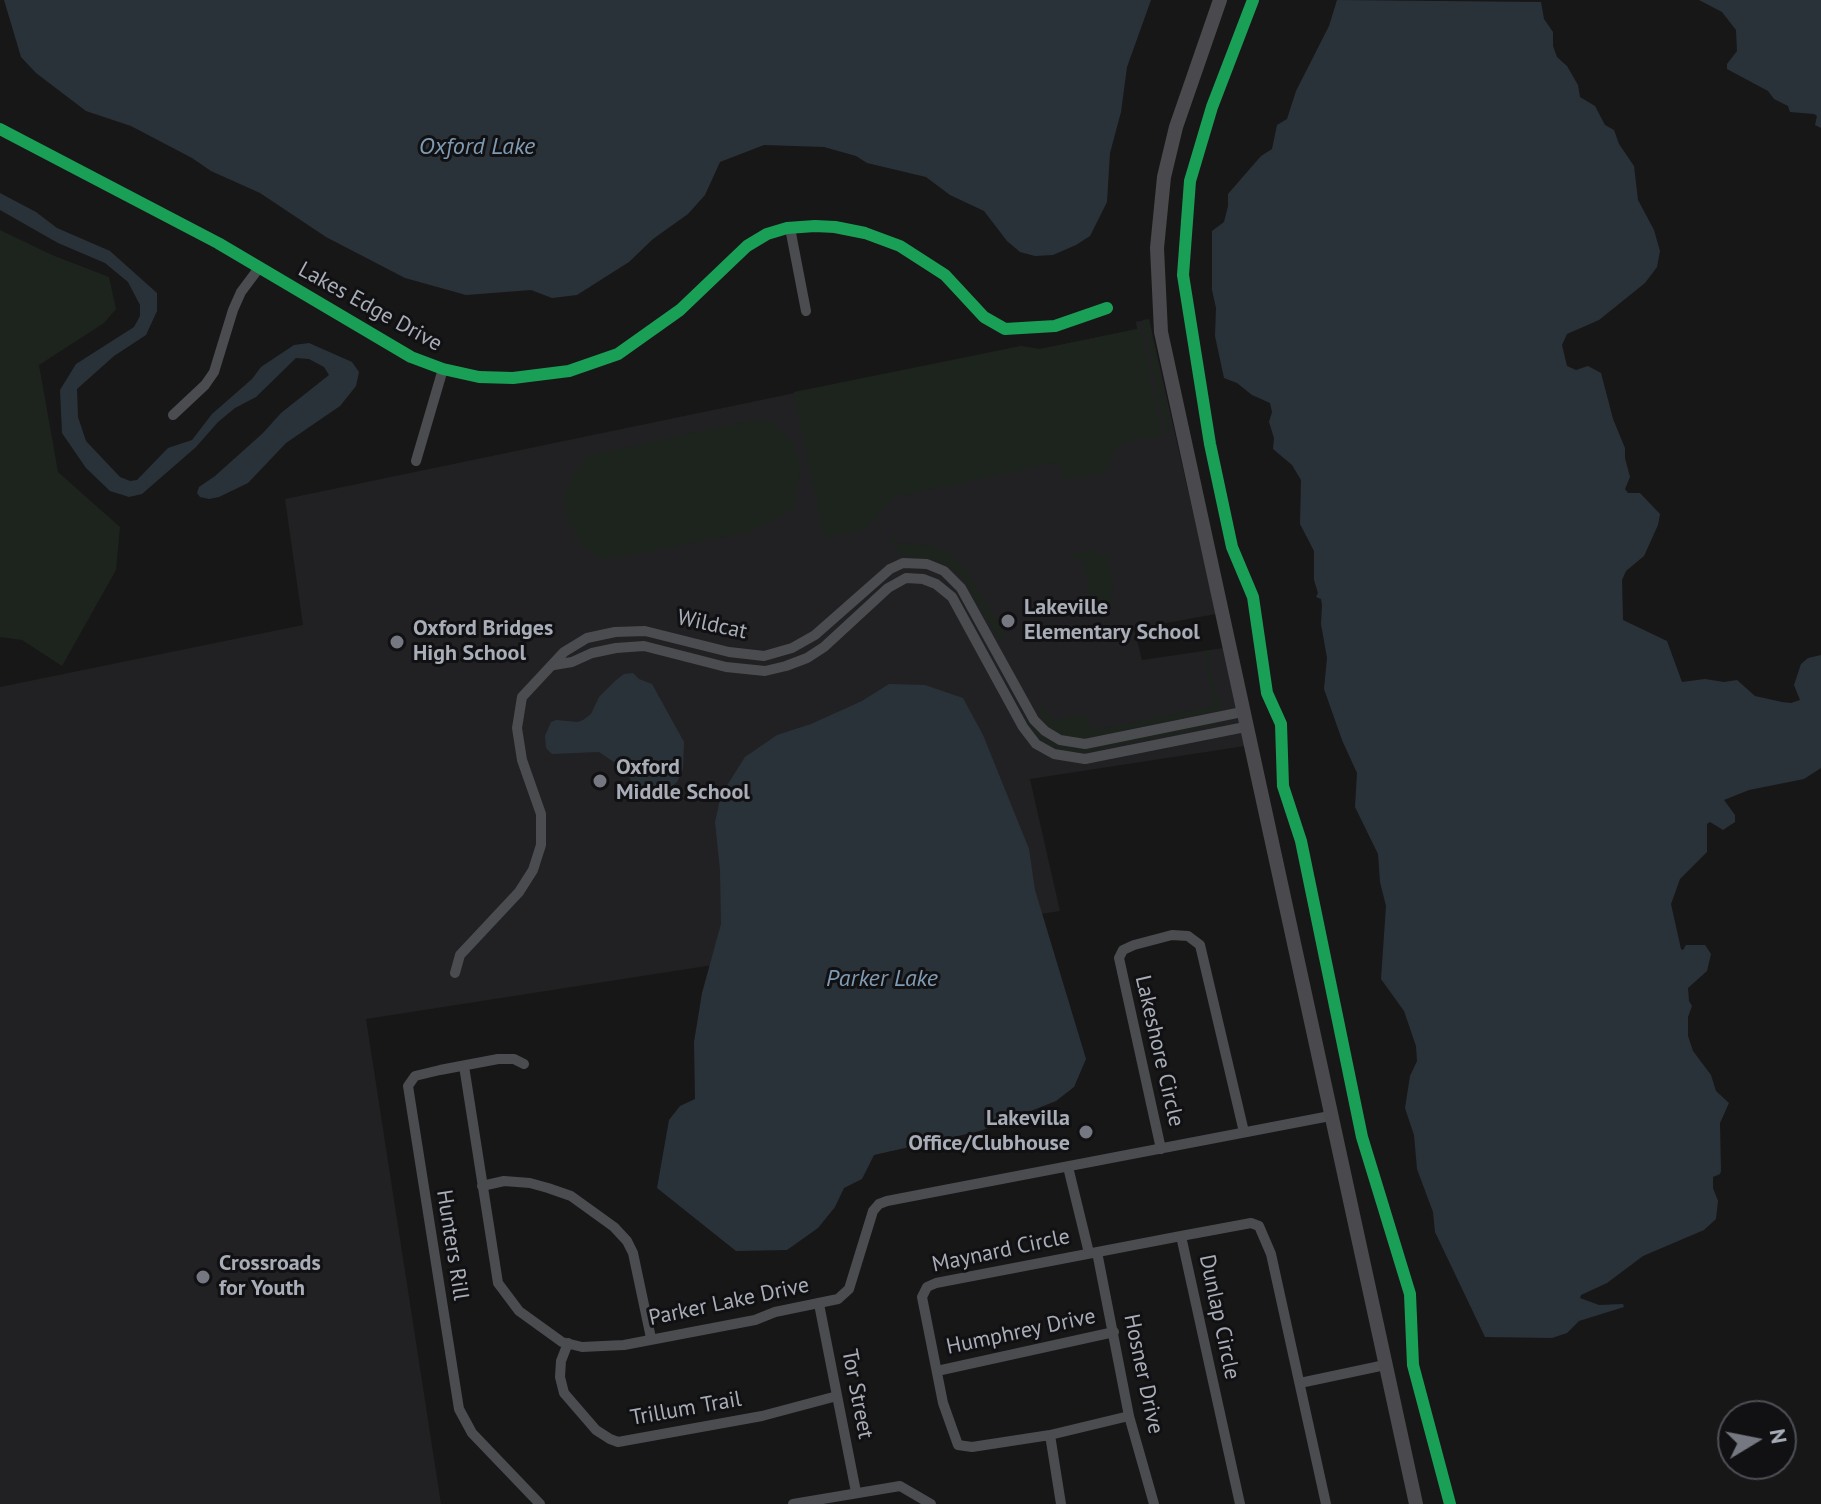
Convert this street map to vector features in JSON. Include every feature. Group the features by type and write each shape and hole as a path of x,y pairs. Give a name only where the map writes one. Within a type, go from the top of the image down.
{"main road":[{"path":"1220,0 1181,113 1166,170 1158,230 1157,290 1161,332 1170,385 1416,1504"}],"street":[{"name":"Lakes Edge Drive","path":"0,129 218,243 411,357 443,369 479,377 513,378 569,371 618,354 680,310 747,246 767,234 790,228 835,227 865,233 900,246 945,275 984,317 1005,329 1055,326 1107,308"},
{"path":"790,228 806,311"},
{"path":"173,415 205,385 214,372 233,310 241,292 259,268"},
{"path":"416,461 443,369"},
{"path":"903,563 927,564 944,571 961,588 1025,706 1045,731 1060,740 1085,744 1243,719 1085,759 1054,754 1036,744 1015,713 952,597 936,584 923,579 906,578 898,583 890,569 903,563"},
{"name":"Wildcat","path":"455,973 460,955 519,892 533,870 543,833 541,814 522,760 517,728 522,697 564,652 587,638 615,632 645,631 729,652 764,656 782,652 815,635 890,569"},
{"name":"Wildcat","path":"554,665 604,650 644,646 726,667 765,671 786,666 824,647 888,588 898,583"},
{"path":"1015,713 1025,706"},
{"name":"Lakeshore Circle","path":"1161,1149 1119,958 1123,950 1134,945 1172,935 1188,936 1200,945 1244,1132"},
{"name":"Hunters Rill","path":"524,1064 514,1059 498,1059 415,1076 408,1086 456,1400 472,1433 540,1504"},
{"name":"Parker Lake Drive","path":"464,1066 498,1283 519,1311 568,1343 600,1348 755,1320 775,1312 838,1299 849,1289 866,1226 879,1204 1330,1116"},
{"name":"Hosner Drive","path":"1068,1167 1114,1332 1129,1416 1154,1504"},
{"path":"482,1186 504,1181 548,1188 571,1196 614,1227 633,1253 651,1338"},
{"name":"Dunlap Circle","path":"1240,1504 1181,1236 1251,1223 1259,1226 1271,1254 1326,1504"},
{"name":"Maynard Circle","path":"1129,1416 1050,1435 972,1447 958,1445 943,1403 922,1297 927,1287 972,1275 1181,1236"},
{"name":"Tor Street","path":"819,1304 856,1492"},
{"name":"Humphrey Drive","path":"937,1371 1114,1332"},
{"name":"Trillum Trail","path":"568,1343 561,1361 560,1377 564,1393 596,1430 618,1442 762,1416 837,1396"},
{"path":"1300,1383 1385,1365"},
{"path":"1050,1435 1061,1504"},
{"path":"793,1504 900,1486 923,1502"}],"shaded area":[{"path":"0,230 109,277 116,309 104,323 39,365 58,472 120,527 116,570 62,666 22,640 0,637"},
{"path":"1149,319 1216,614 1134,629 1142,660 1224,648 1245,746 1030,779 1060,911 366,1019 441,1504 0,1504 0,687 303,625 285,499 1021,346 1040,349 1137,329 1136,322"},
{"path":"1149,319 1169,419 1166,436 1143,320"},
{"path":"1140,326 1162,435 1122,443 1112,454 1110,469 1103,472 1063,480 1059,462 896,497 884,506 875,521 871,519 865,530 824,538 794,392 1021,346 1040,349"},
{"path":"753,420 770,420 793,442 801,467 792,510 752,531 603,560 581,544 569,522 564,497 573,474 590,455"},
{"path":"893,537 897,544 918,543 944,550 959,562 995,619 1002,617 1005,627 1003,639 999,639 962,576 938,561 901,555 891,540"},
{"path":"1095,549 1098,556 1106,554 1113,586 1108,612 1099,622 1082,558 1073,559 1072,554"},
{"path":"1209,650 1208,660 1221,710 1080,739 1062,735 1050,728 1039,713 1042,704 1052,721 1087,714 1091,731 1214,706 1203,651"},
{"path":"1028,718 1046,739 1063,747 1080,749 1220,721 1222,724 1079,753 1060,751 1047,744 1034,732 1026,720"}],"water":[{"name":"Oxford Lake","path":"4,0 1151,0 1127,67 1121,112 1110,153 1107,202 1090,236 1076,245 1053,255 1035,256 1020,252 1007,241 984,211 950,195 926,177 867,163 856,156 824,147 764,145 720,162 705,195 688,214 653,239 629,262 577,295 552,298 531,290 466,295 405,278 326,237 260,193 211,171 131,126 86,111 36,73 21,57"},
{"path":"1337,0 1541,2 1544,19 1553,32 1557,57 1567,66 1578,85 1580,97 1595,106 1605,125 1614,130 1619,144 1634,166 1638,200 1654,230 1660,251 1657,267 1645,283 1599,320 1567,334 1562,345 1567,366 1576,370 1588,366 1601,373 1613,419 1625,448 1630,477 1625,489 1628,493 1640,493 1660,514 1644,556 1626,571 1622,580 1623,620 1667,641 1682,682 1737,680 1755,696 1782,702 1800,700 1794,685 1801,664 1808,658 1821,655 1821,768 1804,779 1749,790 1724,800 1735,815 1735,822 1723,830 1710,822 1707,824 1707,852 1680,879 1671,904 1681,949 1686,945 1705,945 1711,954 1707,971 1688,988 1692,1006 1688,1017 1688,1036 1693,1051 1711,1075 1716,1091 1729,1103 1720,1123 1721,1171 1713,1177 1718,1201 1716,1219 1704,1230 1643,1256 1607,1283 1581,1295 1580,1298 1599,1305 1623,1304 1624,1307 1579,1321 1567,1333 1552,1338 1485,1337 1435,1232 1433,1212 1417,1169 1414,1135 1405,1108 1410,1076 1417,1061 1416,1046 1404,1011 1381,979 1386,906 1378,854 1355,807 1357,773 1324,689 1327,658 1321,624 1322,605 1321,599 1316,597 1314,551 1300,524 1301,480 1292,465 1273,449 1270,403 1224,378 1215,336 1212,231 1224,222 1228,194 1261,156 1272,149 1277,125 1287,119 1296,91 1329,26"},
{"path":"1699,0 1821,0 1821,128 1815,125 1817,116 1814,114 1790,112 1788,106 1774,99 1768,91 1727,69 1727,64 1737,51 1736,30 1722,12"},
{"path":"0,193 36,212 57,228 110,251 157,293 157,311 146,335 114,356 77,389 78,417 86,441 120,477 137,480 168,448 192,440 212,414 252,379 261,367 294,345 309,343 352,362 359,372 356,386 340,406 286,443 248,483 219,497 200,497 197,493 199,487 263,433 281,413 329,375 324,367 309,359 296,358 256,397 218,422 196,447 142,494 129,497 110,491 86,468 62,433 60,390 76,364 134,327 140,316 140,305 128,282 105,263 58,243 0,210"},
{"path":"633,673 652,684 684,742 683,769 677,782 660,796 653,797 638,791 623,768 599,752 552,754 546,748 545,736 551,722 583,720 615,681 624,674"},
{"name":"Parker Lake","path":"889,684 925,685 963,698 983,735 1029,849 1035,890 1086,1059 1074,1087 1056,1101 980,1131 874,1155 862,1179 844,1188 835,1207 818,1228 787,1250 736,1251 657,1188 669,1120 680,1106 695,1099 694,1042 702,993 721,924 715,822 721,795 745,757 777,735 811,724 862,701"}],"cycle path":[{"path":"1253,0 1212,107 1190,181 1183,275 1210,444 1232,547 1253,597 1267,693 1281,724 1283,786 1301,841 1362,1137 1410,1294 1413,1365 1450,1504"},
{"path":"0,129 218,243 411,357 443,369 479,377 513,378 569,371 618,354 680,310 747,246 767,234 787,228 835,227 865,233 900,246 945,275 984,317 1005,329 1055,326 1107,308"}],"place":[{"name":"Lakeville Elementary School","path":"1008,621"},
{"name":"Oxford Bridges High School","path":"397,642"},
{"name":"Oxford Middle School","path":"600,781"},
{"name":"Lakevilla Office/Clubhouse","path":"1086,1132"},
{"name":"Crossroads for Youth","path":"203,1277"}]}
